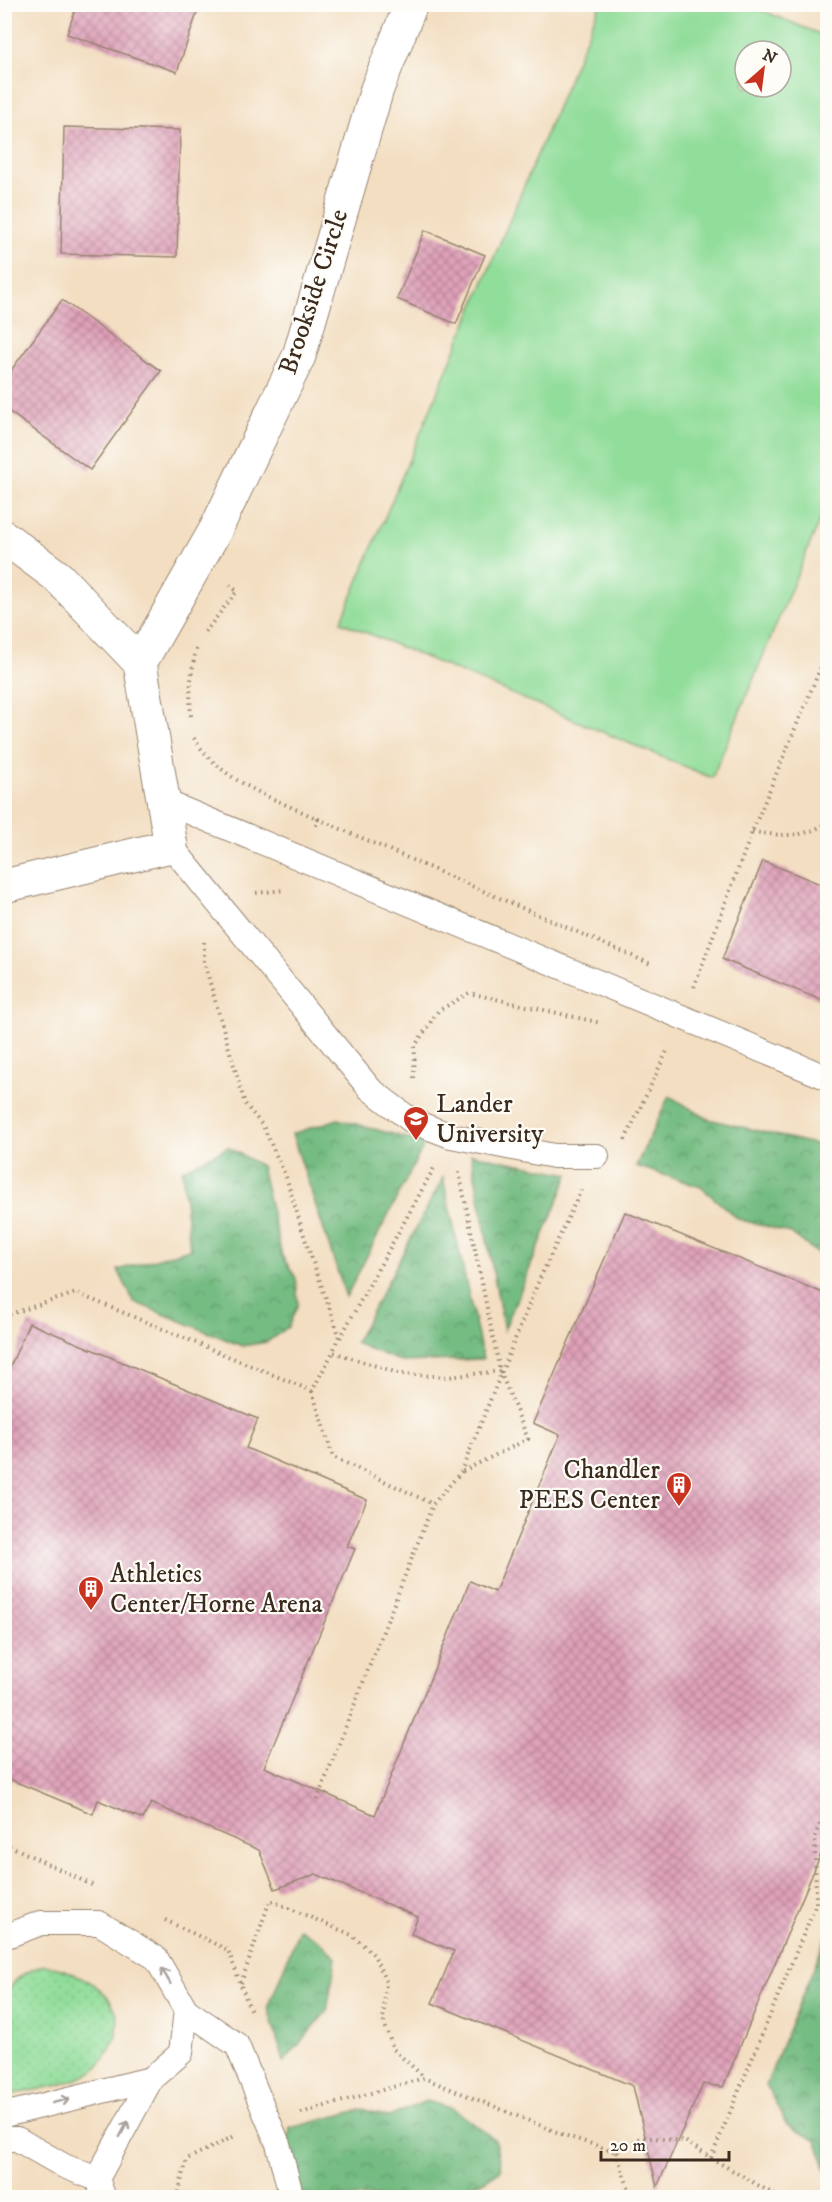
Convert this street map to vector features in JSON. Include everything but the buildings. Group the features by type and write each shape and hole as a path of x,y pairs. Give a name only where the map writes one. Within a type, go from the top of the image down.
{"street":[{"name":"Brookside Circle","path":"140,663 216,529 298,356 377,89 411,4"},
{"path":"4,537 58,577 140,663 171,846 4,886"}],"lane":[{"path":"163,801 828,1078"},
{"path":"171,846 370,1089 412,1121 451,1136 554,1156 597,1156"},
{"path":"4,1937 41,1923 99,1923 156,1958 186,2010 237,2044 278,2144 292,2198"},
{"path":"4,2139 17,2139 100,2188 151,2079 181,2053 186,2010"},
{"path":"4,2115 151,2079"}],"path":[{"path":"684,1017 752,832 828,650"},
{"path":"318,819 663,969"},
{"path":"752,832 790,837 828,822"},
{"path":"685,978 695,983"},
{"path":"412,1121 415,1046 438,1011 469,993 604,1024"},
{"path":"317,1800 433,1504 461,1472 500,1371 561,1230 597,1156 620,1152 661,1061"},
{"path":"433,1504 333,1457 312,1391 451,1136"},
{"path":"451,1136 500,1371 528,1439 461,1472"},
{"path":"4,1316 76,1293 312,1391"},
{"path":"333,1352 400,1374 448,1377 500,1371"},
{"path":"711,2158 816,1904 815,1836 828,1806"},
{"path":"241,1984 270,1900 352,1935 374,1955 386,1982 383,2019 393,2049 424,2078 564,2135 616,2152 642,2137 685,2141 780,2198"},
{"path":"300,2113 424,2078"},
{"path":"616,2152 632,2198"}],"green space":[{"path":"600,5 749,5 827,37 827,503 712,778 341,622"},
{"path":"669,1096 708,1119 818,1145 827,1150 827,1257 822,1257 791,1233 738,1219 701,1187 636,1166"},
{"path":"338,1119 425,1143 346,1297 292,1134"},
{"path":"228,1147 261,1166 282,1256 296,1278 298,1304 288,1327 267,1342 242,1346 134,1302 118,1270 190,1249 182,1170"},
{"path":"471,1154 569,1174 504,1330"},
{"path":"443,1178 483,1359 402,1362 355,1343"},
{"path":"299,1929 320,1941 336,1958 327,2011 284,2062 268,2008"},
{"path":"827,1935 827,2173 817,2141 787,2125 766,2085"},
{"path":"44,1965 75,1974 103,1992 112,2003 117,2017 117,2032 110,2049 93,2071 62,2084 5,2096 5,1998 12,1985 20,1977"},
{"path":"426,2101 454,2109 495,2140 501,2170 484,2181 430,2197 302,2197 288,2144 290,2128 363,2109 389,2117"}],"place":[{"name":"Lander University","path":"416,1142"},
{"name":"Chandler PEES Center","path":"679,1508"},
{"name":"Athletics Center/Horne Arena","path":"91,1612"}]}
